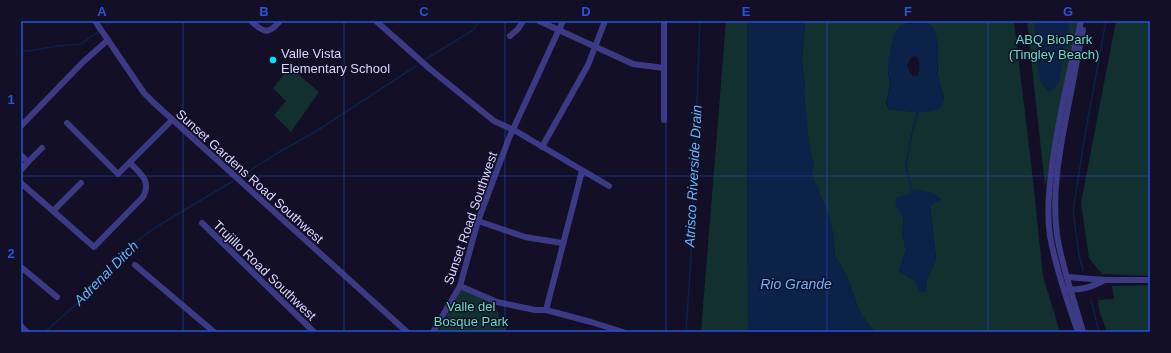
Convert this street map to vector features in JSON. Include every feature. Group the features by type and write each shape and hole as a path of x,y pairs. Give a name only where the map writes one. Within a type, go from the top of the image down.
{"street":[{"name":"Sunset Gardens Road Southwest","path":"95,21 144,93 407,332"},
{"path":"251,21 261,30 265,31 273,29 280,21"},
{"path":"376,21 430,69 494,121 514,130 609,186"},
{"path":"510,36 518,29 523,21"},
{"path":"539,21 633,64 654,68 664,68"},
{"name":"Sunset Road Southwest","path":"433,332 460,286 478,221 509,138 563,21"},
{"path":"542,147 588,65 605,21"},
{"path":"664,21 664,120"},
{"path":"1078,332 1057,267 1050,235 1048,213 1049,186 1060,112 1081,21"},
{"path":"1083,332 1063,265 1057,235 1056,186 1059,155 1085,21"},
{"path":"21,126 83,62 108,39"},
{"path":"67,123 118,174 172,120"},
{"path":"21,170 42,148"},
{"path":"21,155 28,162"},
{"path":"21,183 94,247 143,197 146,192 146,182 143,176 130,163"},
{"path":"546,310 562,243 582,171"},
{"path":"53,211 80,183"},
{"path":"478,221 525,237 562,243"},
{"name":"Trujillo Road Southwest","path":"202,223 314,332"},
{"path":"135,264 214,332"},
{"path":"21,267 57,297"},
{"path":"1067,277 1105,280 1150,280"},
{"path":"1063,288 1080,290 1094,286 1105,280"},
{"path":"460,286 497,302 535,310 546,310 623,332"},
{"path":"21,326 27,332"}],"green space":[{"path":"726,21 747,21 748,332 701,332"},
{"path":"805,21 1014,21 1043,276 1060,332 875,332 860,313 847,277 835,255 833,233 811,172 812,168 814,167 807,129 802,61","holes":["923,22 934,29 938,49 938,76 944,98 930,111 912,112 889,109 886,103 890,85 888,71 906,23","912,192 941,199 930,205 936,259 927,280 927,290 920,292 915,281 899,271 906,250 902,233 904,218 910,194"]},
{"name":"ABQ BioPark (Tingley Beach)","path":"1027,21 1083,21 1082,38 1045,186"},
{"path":"1116,21 1150,21 1150,276 1102,274 1089,258 1081,203"},
{"path":"290,67 319,92 291,132 274,115 286,101 273,88"},
{"path":"1150,285 1150,332 1107,332 1099,310 1098,300 1114,299 1112,286"},
{"name":"Valle del Bosque Park","path":"461,289 492,304 497,310 503,326 508,332 438,332"}],"water":[{"name":"Rio Grande","path":"747,21 805,21 802,61 809,139 814,167 812,168 813,170 811,172 829,215 833,233 835,255 847,277 860,313 875,332 748,332"},
{"path":"1034,21 1070,21 1059,82 1053,90 1049,92 1042,85 1039,78"},
{"path":"923,22 930,24 934,29 936,36 938,44 938,76 944,96 943,104 940,108 930,111 916,112 889,109 887,102 890,88 888,65 894,36 901,25","holes":["916,56 919,61 918,76 911,74 907,66 912,57"]},
{"path":"914,189 933,193 941,199 930,206 936,259 927,280 927,290 920,292 915,281 899,271 906,250 902,233 904,218 895,204 896,198 910,194"}],"waterway":[{"path":"106,26 112,21"},
{"name":"Adrenal Ditch","path":"426,59 473,30 479,21"},
{"name":"Atrisco Riverside Drain","path":"686,332 691,258 700,21"},
{"path":"1083,270 1079,255 1073,211 1106,21"},
{"path":"21,50 28,51 81,44 98,32"},
{"name":"Adrenal Ditch","path":"241,176 315,132 416,66"},
{"path":"912,192 906,166 911,137 918,111"},
{"name":"Adrenal Ditch","path":"45,332 92,290 127,248 156,227 233,181"},
{"path":"1091,300 1099,332"}],"place":[{"name":"Valle Vista Elementary School","path":"273,60"}]}
